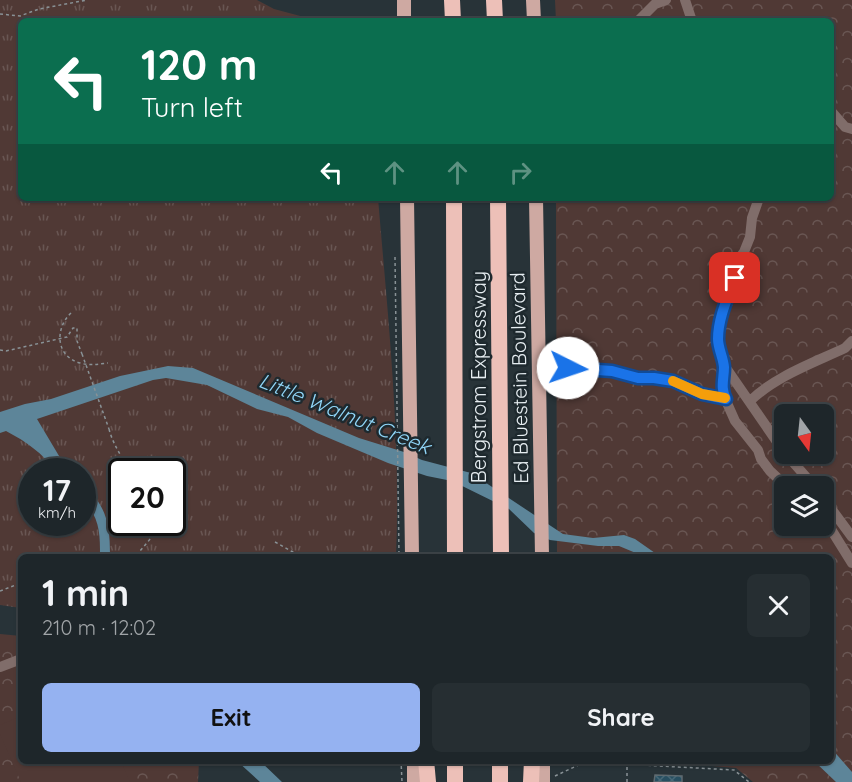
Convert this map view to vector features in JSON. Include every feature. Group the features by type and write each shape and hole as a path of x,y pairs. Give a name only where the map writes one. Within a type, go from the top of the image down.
{"highway":[{"path":"452,0 453,18"},
{"path":"494,0 495,18"},
{"name":"Bergstrom Expressway","path":"454,201 455,554"},
{"name":"Bergstrom Expressway","path":"498,201 501,554"},
{"path":"426,764 428,782"},
{"path":"455,764 455,782"},
{"path":"500,764 500,782"},
{"path":"531,782 532,764"}],"main road":[{"path":"404,0 404,18"},
{"path":"533,0 534,18"},
{"path":"407,201 410,407 405,515 412,554"},
{"name":"Ed Bluestein Boulevard","path":"536,201 542,554"},
{"path":"414,764 414,782"},
{"path":"544,764 549,779"}],"street":[{"path":"642,18 655,4 666,0"},
{"path":"685,0 691,18"},
{"path":"834,113 844,127 852,129"},
{"path":"758,201 752,218 750,237 738,260 718,337 724,365 774,437"},
{"path":"750,401 761,390 784,376 845,348 852,341"},
{"path":"724,365 722,386 735,422 775,476"},
{"path":"568,368 612,371 638,378 673,381 702,394 726,399"},
{"path":"795,464 805,476"},
{"path":"834,513 852,537"},
{"path":"834,534 852,563"},
{"path":"0,667 18,661"}],"path":[{"path":"0,14 20,16 39,9 87,0"},
{"path":"396,257 397,399 405,515 399,554"},
{"path":"71,312 60,328 59,339 68,355 77,362 92,365 108,363"},
{"path":"0,350 6,351 67,337 73,328 77,328 77,341 114,446 123,458"},
{"path":"139,554 151,536"},
{"path":"275,542 296,554"},
{"path":"0,591 18,584"},
{"path":"401,764 402,782"},
{"path":"549,779 581,764"},
{"path":"627,782 627,764 734,770 749,782"}],"green space":[{"path":"0,0 257,0 274,9 308,18 18,18 18,201 378,201 395,422 396,554 18,554 18,608 0,605"},
{"path":"555,0 852,0 852,782 753,782 736,768 687,764 834,764 834,554 557,554 556,201 834,201 834,18 556,18"},
{"path":"0,634 18,636 18,764 199,764 198,782 0,782"},
{"path":"18,717 18,764 122,764 130,782 21,782 0,734 0,725"}],"water":[{"path":"168,366 193,368 359,438 422,460 471,473 563,534 593,538 624,535 659,554 638,554 619,546 598,546 550,540 534,533 509,509 452,481 427,476 388,463 317,433 288,417 257,409 207,385 166,378 153,380 37,419 60,458 44,458 6,431 0,433 0,412 51,399 120,376"},
{"path":"96,499 106,517 110,554 100,554"},
{"path":"834,751 852,772 852,782 836,782 817,764 834,764"},
{"path":"240,764 263,764 282,782 260,782"}],"building":[{"path":"655,775 682,776 682,782 654,782"}],"slow traffic":[{"path":"673,381 702,394 725,398"}],"route":[{"path":"568,368 612,371 638,378 673,381 702,394 726,399 722,386 724,365 718,337 721,319 735,278"}],"water label":[{"name":"Little Walnut Creek","path":"345,413"}]}
